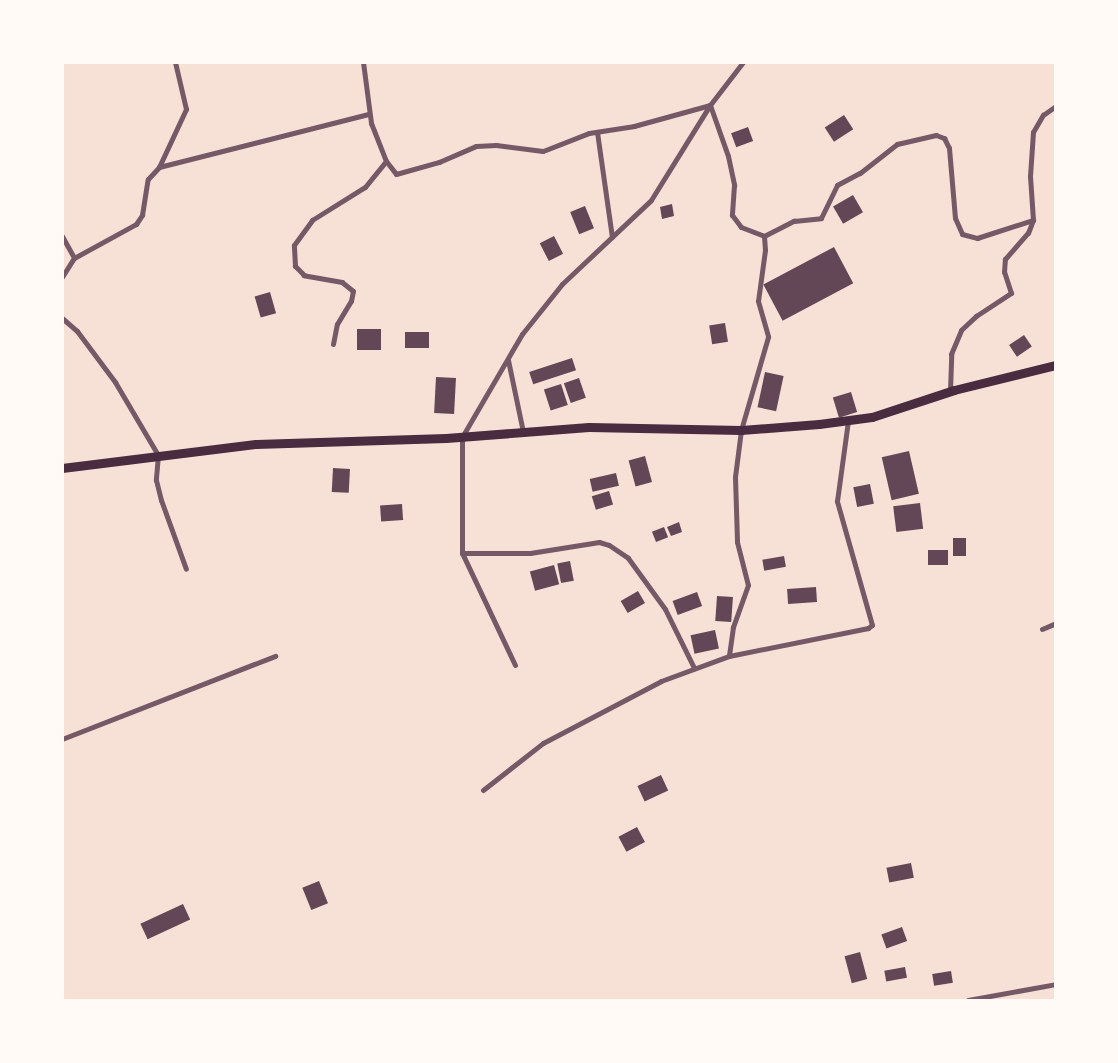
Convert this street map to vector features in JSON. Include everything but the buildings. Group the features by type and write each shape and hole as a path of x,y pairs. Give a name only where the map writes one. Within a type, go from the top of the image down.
{"main road":[{"path":"62,468 256,444 462,437 589,427 741,430 848,421 872,417 950,392 1056,365"}],"street":[{"path":"62,277 74,258 136,224 142,216 148,178 159,168 186,109 176,62"},
{"path":"364,62 369,114 386,161 393,173 400,175 476,146 496,145 543,151 598,132 634,126 710,105"},
{"path":"515,665 462,553 462,437 522,334 562,284 651,200 710,105 743,62"},
{"path":"710,105 728,156 734,185 732,215 741,227 764,236 794,221 821,218 837,184 860,173 897,144 936,136 944,138 948,148 956,218 962,234 977,238 1033,220"},
{"path":"950,392 955,342 976,316 1011,293 1004,272 1005,258 1028,233 1033,220 1030,176 1033,132 1043,114 1056,106"},
{"path":"159,168 369,114"},
{"path":"598,132 612,237"},
{"path":"334,344 334,334 353,291 342,282 304,275 295,266 294,245 312,220 364,187 386,161"},
{"path":"62,236 74,258"},
{"path":"729,656 733,627 748,585 737,542 734,497 741,430 768,337 758,301 765,261 764,236"},
{"path":"62,318 77,331 115,382 158,455 156,480 161,500 186,569"},
{"path":"508,360 523,432"},
{"path":"483,790 543,743 661,681 729,656 868,628 872,624 837,501 848,421"},
{"path":"462,553 530,553 599,542 609,545 628,558 665,608 694,668"},
{"path":"1042,629 1056,622"},
{"path":"62,739 275,656"},
{"path":"968,1000 1056,984"}]}
